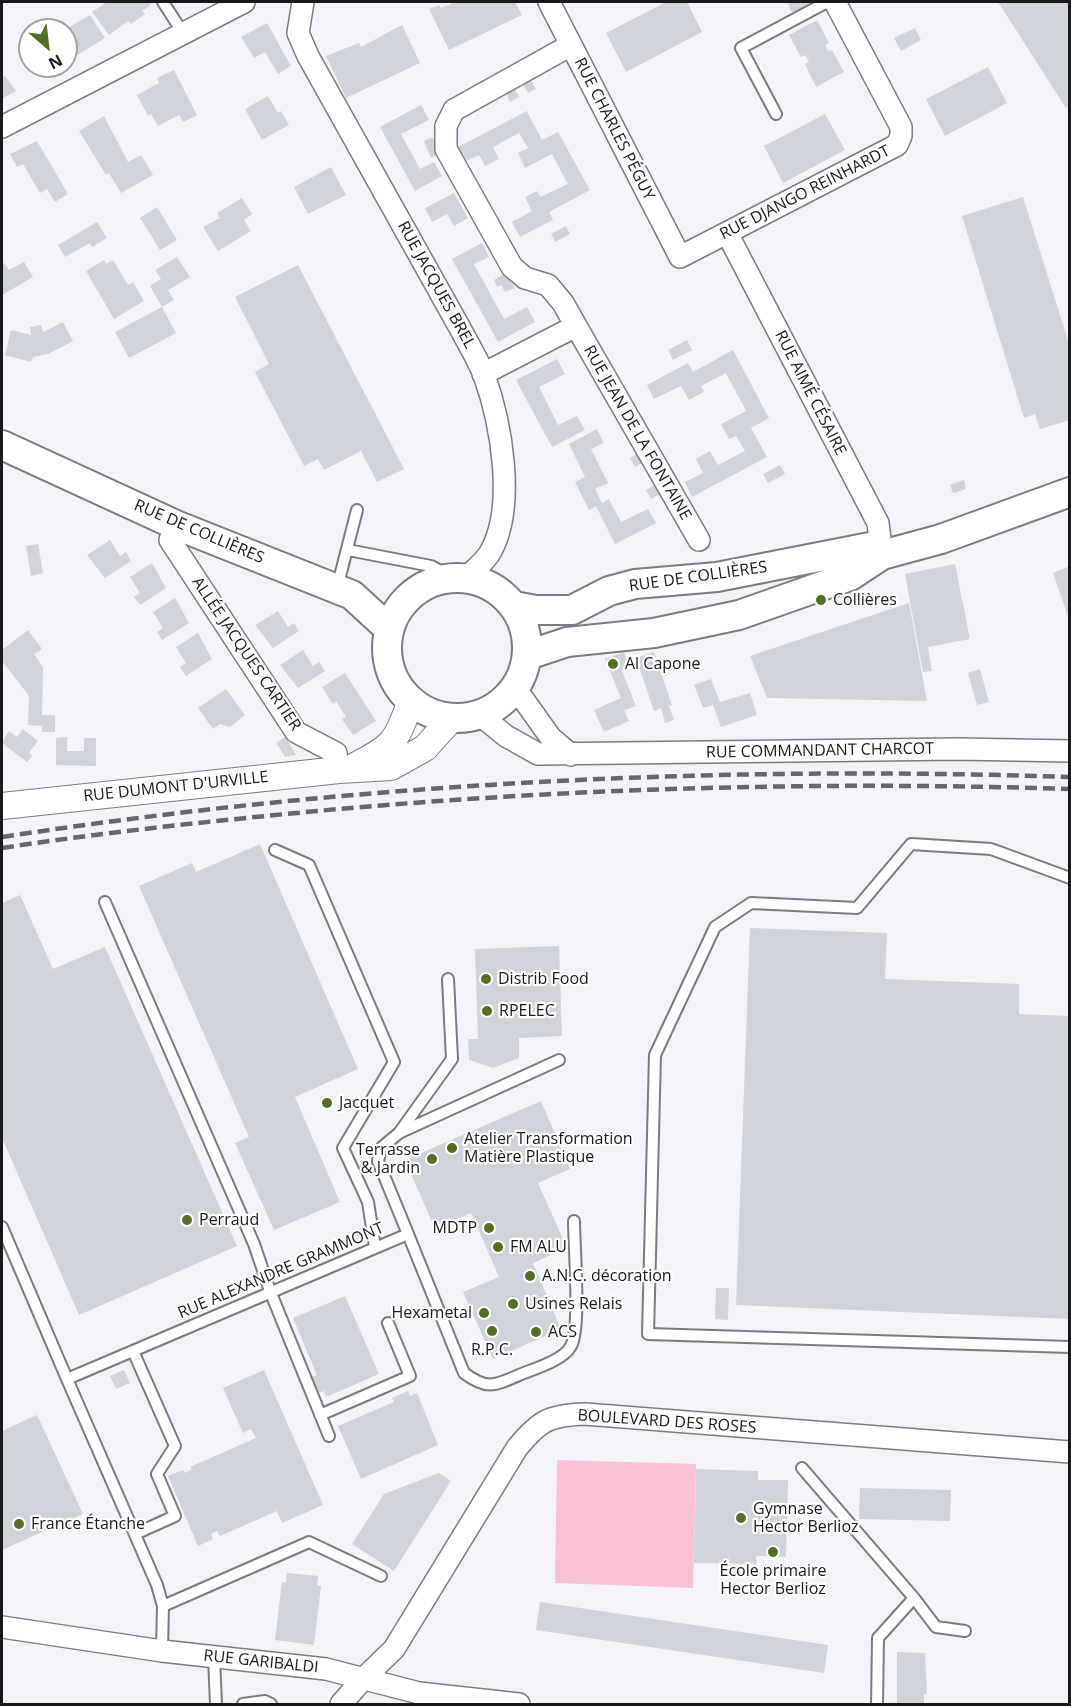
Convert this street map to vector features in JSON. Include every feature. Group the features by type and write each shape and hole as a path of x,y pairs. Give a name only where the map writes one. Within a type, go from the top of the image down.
{"main road":[{"name":"RUE DE COLLIÈRES","path":"2,445 176,525 352,596 390,629"},
{"name":"RUE DE COLLIÈRES","path":"528,655 567,642 654,633 739,615 850,576 882,555 940,539 1070,492"},
{"name":"RUE DE COLLIÈRES","path":"514,606 536,610 572,610 609,591 635,584 717,577 870,547 882,555"},
{"path":"459,578 495,589 514,606 525,626 528,655 516,688 502,703 480,715 452,718 436,716 411,701 393,678 388,663 387,645 390,629 395,615 408,597 424,586 459,578"}],"street":[{"path":"2,127 244,2"},
{"name":"RUE JACQUES BREL","path":"303,2 298,33 308,56 483,374 497,417 505,477 502,512 491,551 459,578"},
{"name":"RUE CHARLES PÉGUY","path":"549,2 680,257"},
{"name":"RUE DJANGO REINHARDT","path":"680,257 897,145 901,136 901,128 835,2"},
{"name":"RUE JEAN DE LA FONTAINE","path":"571,45 454,110 446,126 446,148 512,267 525,279 548,285 563,303 699,540"},
{"name":"RUE AIMÉ CÉSAIRE","path":"728,233 878,523 882,535 882,555"},
{"name":"RUE JEAN DE LA FONTAINE","path":"483,374 576,326"},
{"name":"ALLÉE JACQUES CARTIER","path":"176,525 170,540 296,732 336,753 344,769"},
{"path":"516,688 551,738 571,755"},
{"name":"RUE DUMONT D'URVILLE","path":"344,769 381,752 397,738 411,701"},
{"name":"RUE COMMANDANT CHARCOT","path":"480,715 506,736 538,754 958,749 1070,751"},
{"name":"RUE DUMONT D'URVILLE","path":"2,806 344,769 391,767 425,748 452,718"},
{"name":"BOULEVARD DES ROSES","path":"341,1704 394,1649 516,1448 534,1427 557,1414 607,1415 1070,1452"},
{"name":"RUE GARIBALDI","path":"2,1628 162,1651 326,1669 363,1679 390,1696 519,1704"}],"lane":[{"path":"163,2 183,33"},
{"path":"776,114 741,48 827,2"},
{"path":"337,589 357,510"},
{"path":"348,550 431,566 459,578"},
{"path":"1070,878 991,849 911,844 857,908 751,903 715,927 655,1055 648,1334 1070,1347"},
{"path":"275,850 309,865 394,1062 343,1148 368,1203 375,1247"},
{"path":"105,902 254,1244 270,1292 329,1436"},
{"path":"408,1234 378,1161 381,1148 399,1133 452,1059 448,979"},
{"path":"399,1133 559,1059"},
{"name":"RUE ALEXANDRE GRAMMONT","path":"67,1380 408,1234 464,1373 478,1383 494,1386 555,1359 570,1347 574,1328 574,1221"},
{"path":"2,1227 135,1534 163,1606 162,1651"},
{"path":"321,1415 410,1376 387,1323"},
{"path":"133,1351 175,1446 157,1473 176,1516 135,1534"},
{"path":"802,1468 936,1626 965,1631"},
{"path":"163,1606 309,1542 381,1576"},
{"path":"877,1704 878,1638 914,1598"},
{"path":"214,1657 216,1704"},
{"path":"243,1704 265,1701 271,1704"}],"shaded area":[{"path":"557,1460 696,1464 693,1588 555,1583"}],"building":[{"path":"107,2 148,2 151,5 142,11 145,14 131,24 128,21 109,35 92,12"},
{"path":"455,2 515,2 522,15 449,50 429,9 439,5 441,8"},
{"path":"666,2 687,2 702,32 626,72 606,33"},
{"path":"813,2 792,13 788,4"},
{"path":"998,2 1070,2 1070,106 1066,108"},
{"path":"90,15 105,38 78,55 78,22"},
{"path":"817,20 829,43 825,45 828,51 832,50 844,72 816,87 805,64 809,62 805,55 801,57 789,35"},
{"path":"267,23 291,66 278,74 265,52 254,58 241,37"},
{"path":"402,25 420,63 346,98 326,56 359,43 361,47"},
{"path":"915,28 921,40 901,51 894,38"},
{"path":"988,67 1007,103 945,136 926,99"},
{"path":"174,70 197,115 183,122 179,115 158,126 151,114 148,116 137,95 159,83 157,78"},
{"path":"5,76 16,91 2,99 2,77"},
{"path":"531,80 536,89 528,93 523,84"},
{"path":"514,88 519,97 510,102 506,93"},
{"path":"268,96 278,113 281,111 289,125 262,140 245,109"},
{"path":"421,105 429,120 401,134 420,169 434,162 442,176 415,191 380,127"},
{"path":"527,111 542,140 558,132 590,190 549,212 553,220 520,237 512,222 532,211 525,197 537,191 540,197 568,184 552,154 525,168 518,153 528,148 519,133 493,147 499,159 485,166 479,155 466,161 458,147"},
{"path":"825,114 845,150 783,183 764,146"},
{"path":"104,116 128,162 141,155 153,175 121,193 109,173 106,175 79,131"},
{"path":"435,139 435,146 439,154 431,158 424,141"},
{"path":"37,141 68,194 55,202 47,189 40,193 23,164 17,167 10,154"},
{"path":"331,167 346,195 308,214 294,187"},
{"path":"454,193 468,218 454,226 447,214 432,222 425,208"},
{"path":"1023,197 1070,347 1070,420 1040,429 1035,414 1024,418 962,216"},
{"path":"242,198 252,214 244,220 251,231 218,251 203,227 220,218 217,213"},
{"path":"157,207 177,240 160,250 140,218"},
{"path":"97,222 107,238 92,247 90,243 65,257 58,245"},
{"path":"566,226 570,234 555,242 551,234"},
{"path":"482,243 489,257 474,264 504,319 527,307 535,322 498,342 452,259"},
{"path":"177,257 190,277 168,290 174,300 162,307 150,286 161,279 155,270"},
{"path":"104,260 106,264 113,260 128,285 133,282 144,301 114,319 86,271"},
{"path":"24,262 33,277 2,295 2,264 4,263 9,270"},
{"path":"298,265 404,469 377,482 361,451 324,470 318,459 304,466 255,372 269,364 235,297"},
{"path":"504,274 515,288 505,292 501,285 497,287 494,280"},
{"path":"162,307 176,333 129,358 115,332"},
{"path":"63,322 73,341 48,354 33,357 31,362 5,355 11,330 31,335 30,327 41,325 43,332"},
{"path":"687,340 692,350 673,360 668,350"},
{"path":"733,350 769,418 751,428 767,457 692,497 685,482 703,473 696,459 710,451 718,465 745,451 736,436 729,439 721,424 746,411 726,373 701,386 704,392 689,400 681,386 654,399 647,385 688,363 693,372"},
{"path":"557,359 565,374 539,387 558,425 577,416 585,430 552,447 516,380"},
{"path":"597,429 604,443 591,449 608,483 595,489 602,503 609,499 621,522 648,509 656,523 615,544 596,506 589,510 575,482 585,477 569,444"},
{"path":"639,453 644,462 635,467 630,458"},
{"path":"780,465 785,474 768,483 763,474"},
{"path":"964,480 966,489 953,493 950,485"},
{"path":"655,485 660,494 651,499 646,490"},
{"path":"110,540 120,556 126,552 131,561 105,578 87,555"},
{"path":"38,544 43,573 31,576 26,546"},
{"path":"152,563 166,588 140,605 134,597 140,593 130,577"},
{"path":"955,564 970,639 928,647 932,671 923,672 905,574"},
{"path":"1070,566 1070,619 1069,619 1053,573"},
{"path":"175,598 189,623 162,640 157,632 163,628 153,612"},
{"path":"909,603 927,701 767,698 750,656"},
{"path":"278,611 288,627 294,623 299,631 273,648 255,625"},
{"path":"28,630 42,649 34,654 43,667 42,715 55,715 55,732 42,732 42,726 28,725 29,696 2,661 2,650"},
{"path":"198,633 212,659 186,676 180,667 186,663 176,647"},
{"path":"303,650 313,666 319,662 325,671 298,688 280,665"},
{"path":"624,652 630,668 622,671 636,706 624,710 629,721 604,732 594,710 621,698 605,659"},
{"path":"654,652 672,705 669,706 674,720 665,723 661,708 654,711 636,658"},
{"path":"980,669 989,702 977,705 968,673"},
{"path":"345,673 376,721 353,735 342,719 346,717 336,701 333,704 322,687"},
{"path":"711,679 720,702 750,693 757,715 721,727 713,705 703,708 694,685"},
{"path":"226,689 245,715 230,727 220,724 213,729 198,708"},
{"path":"23,729 38,741 29,753 32,756 27,762 2,743 9,731 17,737"},
{"path":"67,737 67,751 84,751 84,738 96,738 96,766 56,765 56,738"},
{"path":"285,737 296,755 285,757 276,743"},
{"path":"260,844 358,1069 295,1097 340,1202 274,1230 235,1143 249,1137 139,886 192,863 196,872"},
{"path":"20,895 53,969 105,947 237,1246 79,1315 2,1138 2,903"},
{"path":"750,928 887,933 885,979 1019,984 1019,1014 1070,1016 1070,1319 736,1305"},
{"path":"559,946 562,1036 519,1038 519,1058 493,1068 469,1060 468,1039 478,1039 475,949"},
{"path":"541,1101 570,1169 538,1183 567,1248 533,1263 561,1329 493,1359 463,1292 499,1277 479,1231 471,1213 435,1229 405,1160"},
{"path":"716,1288 729,1288 728,1320 715,1319"},
{"path":"345,1296 379,1374 326,1397 324,1391 318,1393 311,1377 317,1375 293,1318"},
{"path":"124,1370 130,1383 116,1389 110,1376"},
{"path":"264,1370 323,1505 282,1523 277,1511 220,1536 217,1531 211,1534 213,1539 198,1546 168,1476 183,1470 184,1473 192,1469 190,1467 256,1438 251,1429 243,1433 223,1388"},
{"path":"408,1391 410,1396 417,1393 438,1445 361,1479 338,1426 394,1402 392,1398"},
{"path":"37,1415 83,1514 2,1550 2,1431"},
{"name":"Gymnase Hector Berlioz","path":"696,1469 758,1471 758,1480 788,1480 786,1557 756,1556 757,1564 694,1563"},
{"path":"439,1473 451,1481 394,1571 352,1544 384,1494"},
{"path":"860,1488 951,1490 950,1521 859,1519"},
{"path":"287,1573 318,1576 317,1586 321,1586 314,1645 275,1640 282,1582 286,1583"},
{"path":"540,1602 828,1645 824,1673 536,1630"},
{"path":"897,1652 925,1653 927,1694 924,1694 924,1704 897,1704"}],"railway":[{"path":"2,837 134,818 267,803 534,782 668,776 802,774 1070,777"},
{"path":"2,848 238,819 505,797 787,786 1070,789"}],"place":[{"name":"Collières","path":"821,600"},
{"name":"Al Capone","path":"613,664"},
{"name":"Distrib Food","path":"486,979"},
{"name":"RPELEC","path":"487,1011"},
{"name":"Jacquet","path":"327,1103"},
{"name":"Atelier Transformation Matière Plastique","path":"452,1148"},
{"name":"Terrasse & Jardin","path":"432,1159"},
{"name":"Perraud","path":"187,1220"},
{"name":"MDTP","path":"489,1228"},
{"name":"FM ALU","path":"498,1247"},
{"name":"A.N.C. décoration","path":"530,1276"},
{"name":"Usines Relais","path":"513,1304"},
{"name":"Hexametal","path":"484,1313"},
{"name":"R.P.C.","path":"492,1331"},
{"name":"ACS","path":"536,1332"},
{"name":"Gymnase Hector Berlioz","path":"741,1518"},
{"name":"France Étanche","path":"19,1524"},
{"name":"École primaire Hector Berlioz","path":"773,1552"}]}
